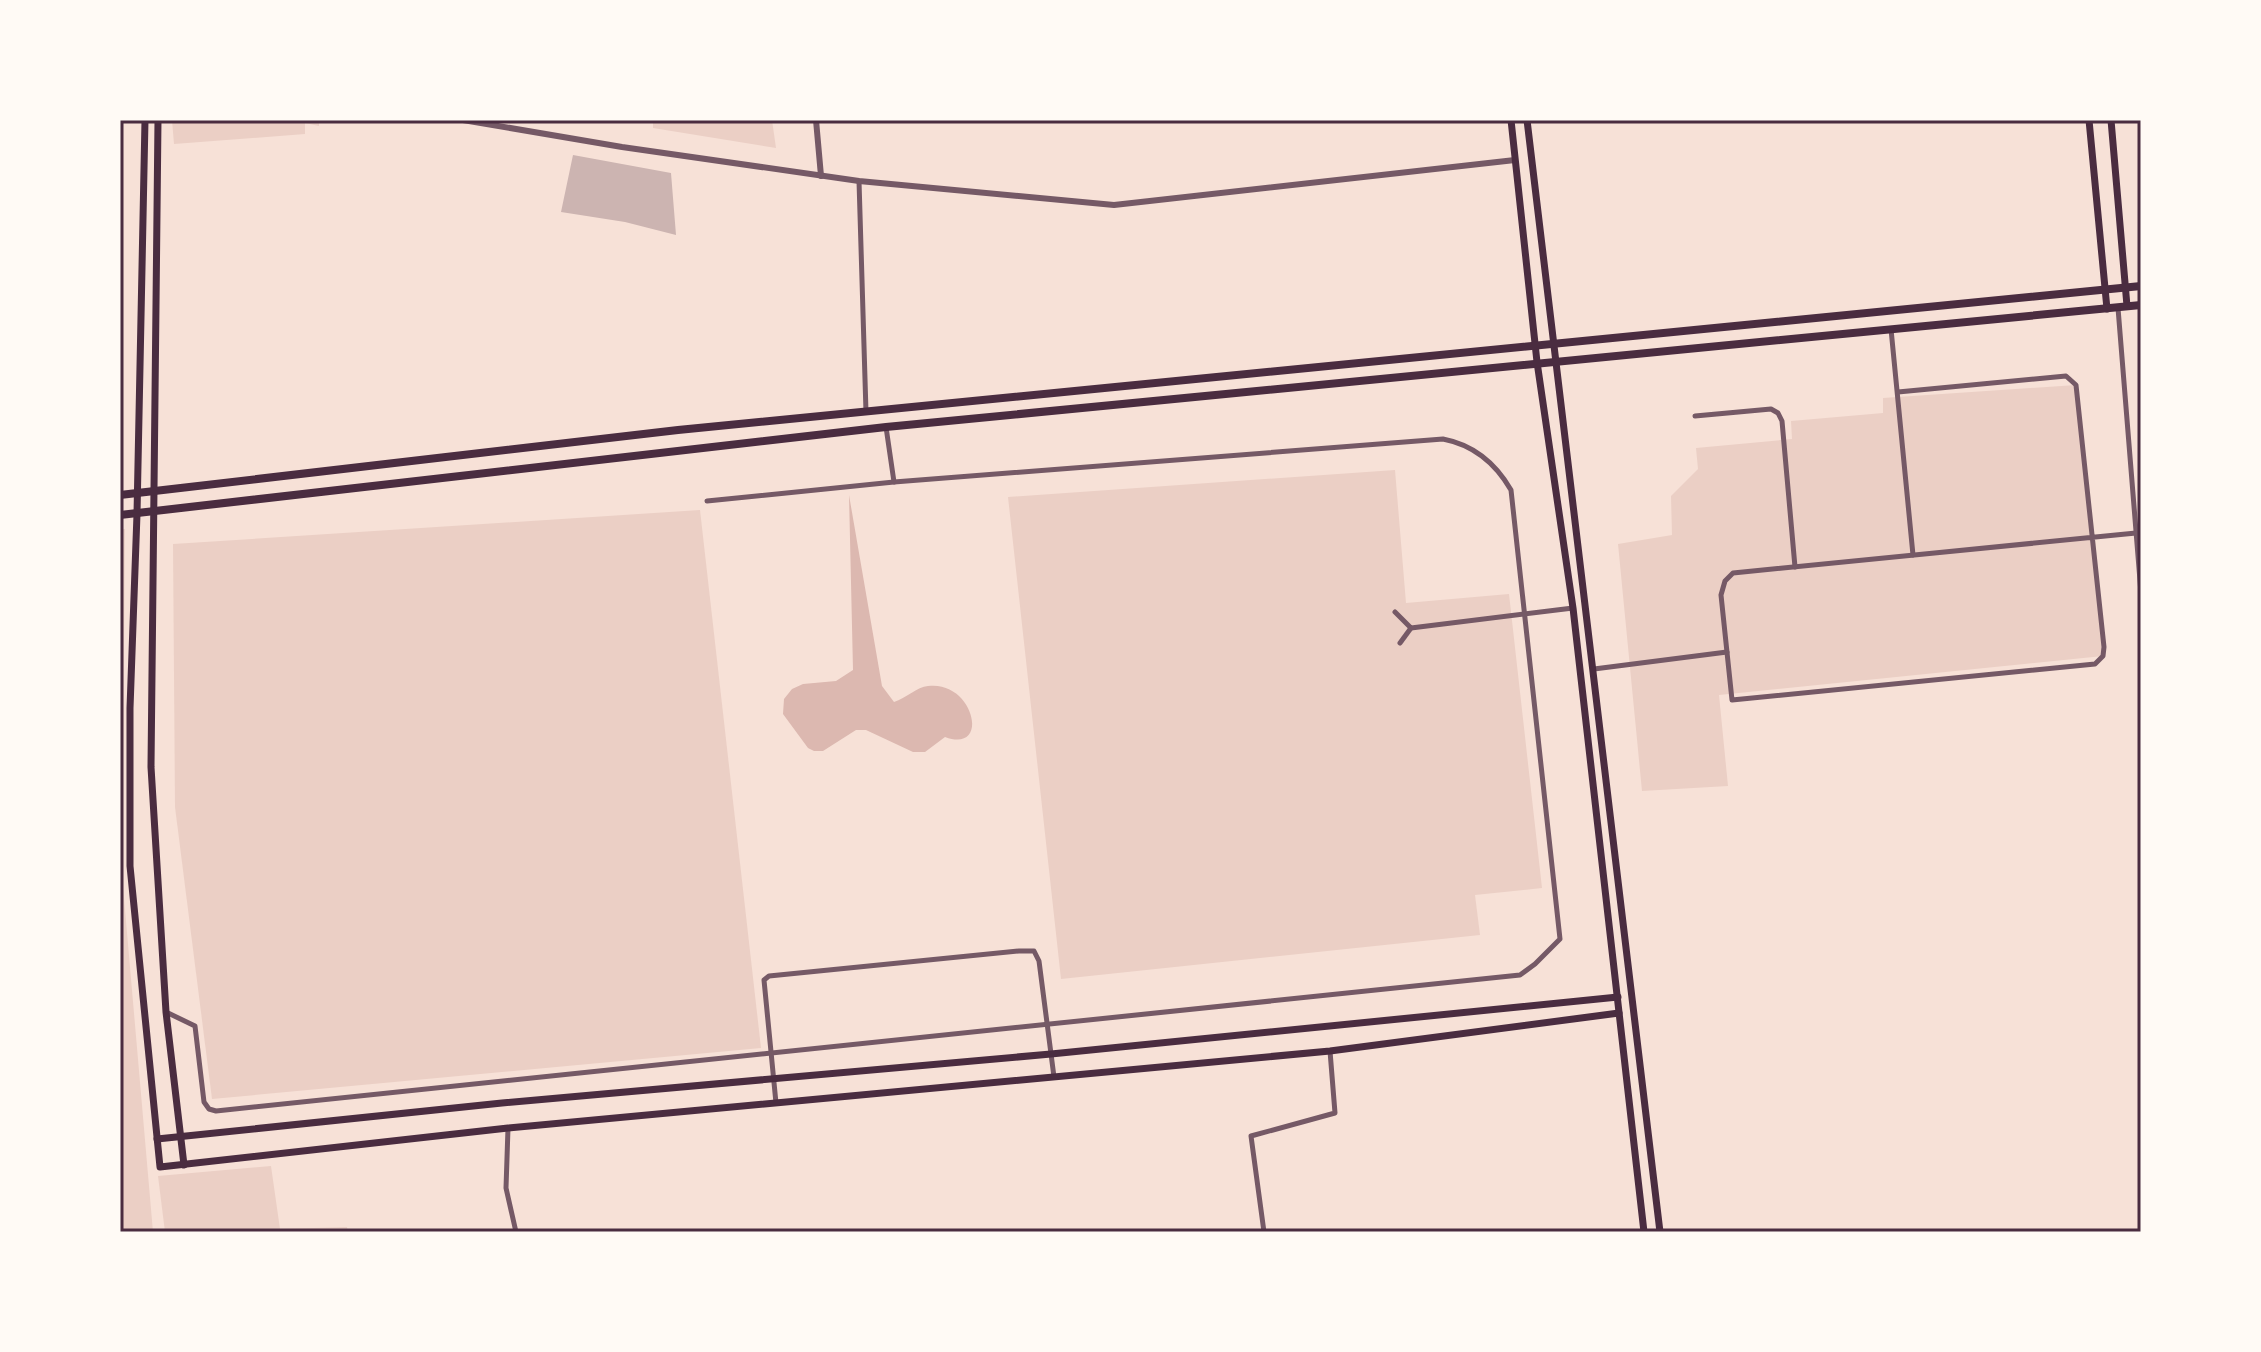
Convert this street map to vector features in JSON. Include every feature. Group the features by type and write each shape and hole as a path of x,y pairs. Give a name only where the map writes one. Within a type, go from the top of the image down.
{"highway":[{"path":"120,495 678,430 2141,286"},
{"path":"120,515 886,427 2141,305"}],"main road":[{"path":"145,120 130,708 130,866 160,1167 508,1128 1330,1051 1619,1013"},
{"path":"158,120 151,767 166,1012 184,1165"},
{"path":"1511,120 1537,362 1573,608 1644,1232"},
{"path":"1527,120 1660,1232"},
{"path":"2089,120 2107,309"},
{"path":"2111,120 2126,288 2123,307"},
{"path":"157,1139 1618,997"}],"street":[{"path":"463,120 622,147 859,181 1114,205 1515,160"},
{"path":"816,120 821,176"},
{"path":"859,181 866,413"},
{"path":"2123,307 2141,593"},
{"path":"1891,328 1913,555"},
{"path":"1898,392 2066,376 2076,385 2092,537 2104,647 2103,656 2095,664 1732,700 1721,595 1725,581 1733,573 2092,537 2136,533"},
{"path":"1695,416 1771,409 1778,413 1782,421 1795,567"},
{"path":"886,427 894,482"},
{"path":"166,1012 195,1026 204,1102 209,1109 216,1111 1520,975 1560,939 1511,490 1490,462 1474,450 1443,439 894,482 707,501"},
{"path":"1400,643 1411,628 1573,608"},
{"path":"1395,612 1411,628"},
{"path":"1594,669 1727,652"},
{"path":"776,1103 764,980 769,976 1019,951 1034,951 1039,961 1054,1077"},
{"path":"1264,1232 1251,1136 1335,1113 1330,1051"},
{"path":"508,1128 506,1188 516,1232"}],"shaded area":[{"path":"172,120 319,120 319,126 305,123 305,134 174,144"},
{"path":"653,120 772,120 776,148 653,128"},
{"path":"2076,385 2103,656 1719,695 1728,786 1642,791 1618,544 1672,535 1671,496 1698,469 1696,448 1792,439 1791,421 1883,413 1883,398"},
{"path":"1395,470 1406,603 1509,594 1542,888 1475,895 1480,935 1061,979 1008,497"},
{"path":"849,495 882,686 894,702 920,688 944,687 957,694 971,716 972,727 968,735 959,739 945,737 925,752 913,752 866,730 856,730 823,751 814,751 808,748 783,714 784,699 792,689 803,684 836,681 853,670"},
{"path":"700,510 761,1048 212,1099 175,807 173,544"},
{"path":"120,529 125,529 122,875 153,1232 120,1232"},
{"path":"271,1166 280,1229 347,1227 348,1232 165,1232 158,1176"}],"building":[{"path":"573,155 671,173 676,235 625,222 561,212"}]}
